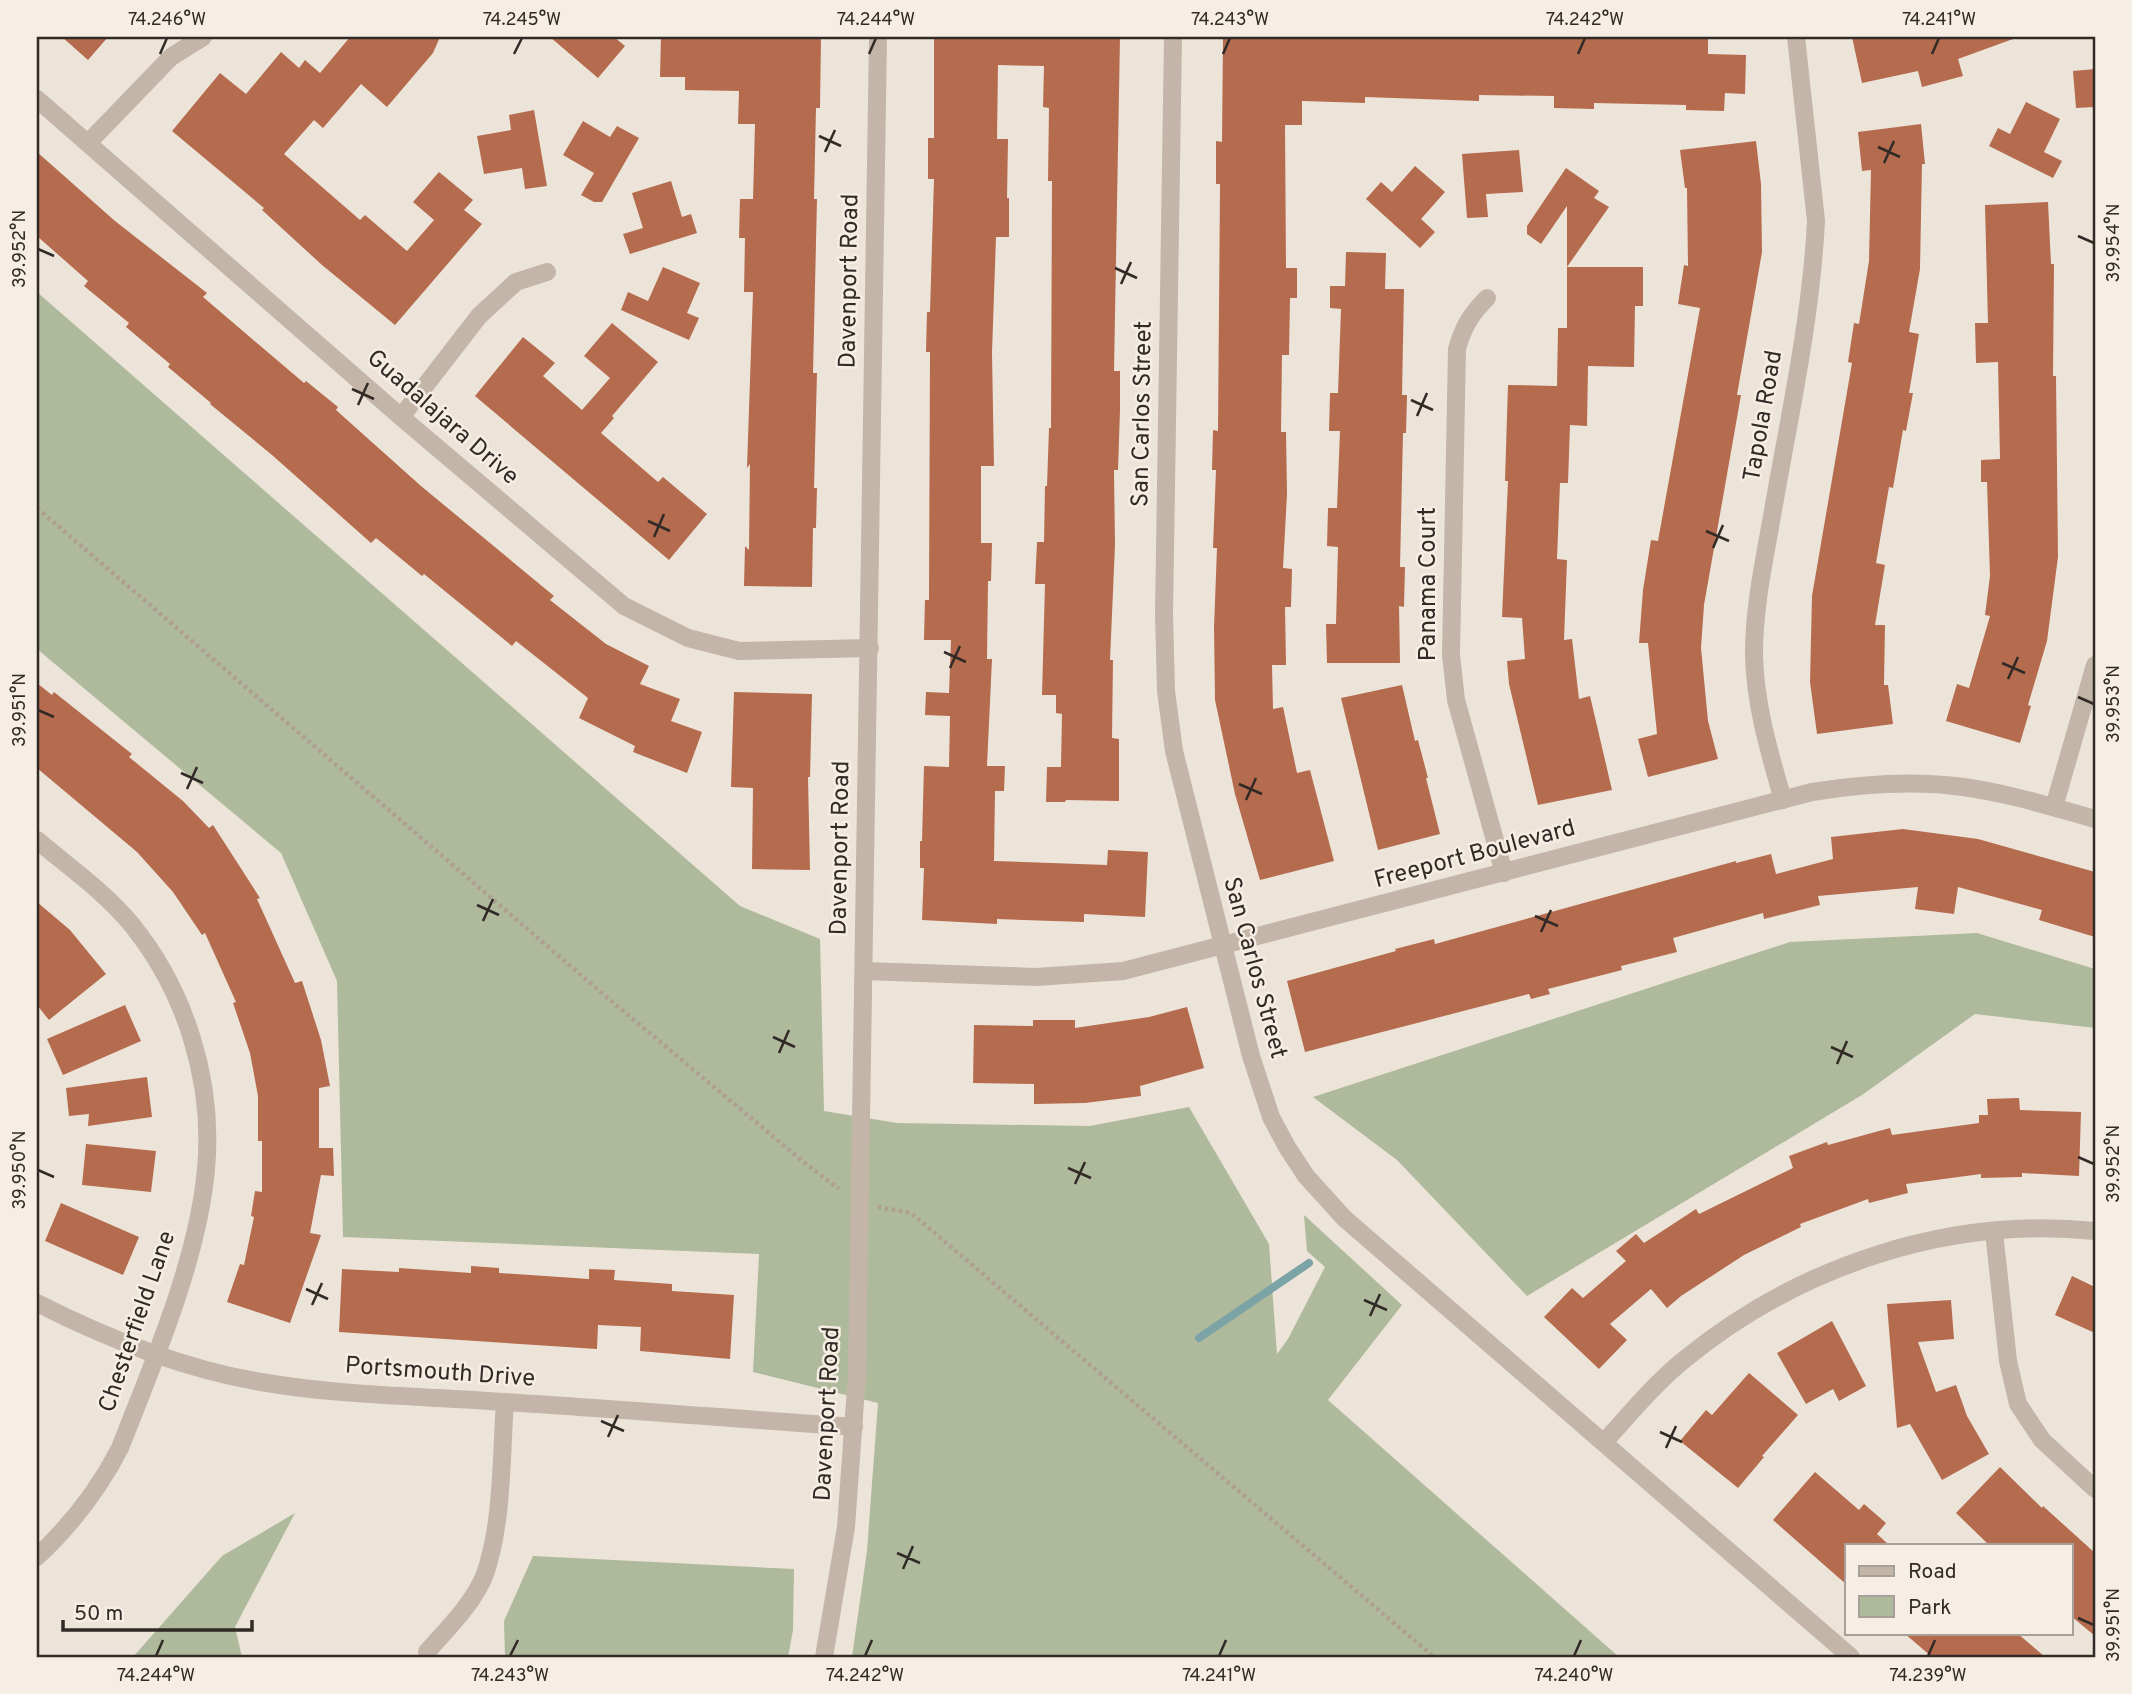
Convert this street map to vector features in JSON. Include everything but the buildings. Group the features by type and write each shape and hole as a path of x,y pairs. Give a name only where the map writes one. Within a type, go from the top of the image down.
{"street":[{"path":"88,143 170,57 203,37"},
{"name":"Davenport Road","path":"824,1657 846,1527 855,1427 870,648 878,37"},
{"name":"San Carlos Street","path":"1173,37 1164,660 1174,751 1251,1056 1271,1117 1286,1147 1344,1218 1851,1657"},
{"name":"Tapola Road","path":"1783,800 1762,729 1754,653 1758,598 1809,303 1815,247 1816,221 1796,37"},
{"name":"Guadalajara Drive","path":"37,99 401,417 624,606 688,638 739,651 870,648"},
{"path":"401,417 479,316 516,282 547,272"},
{"name":"Panama Court","path":"1487,298 1470,316 1461,332 1457,349 1451,632 1457,700 1504,873"},
{"path":"2054,807 2095,665"},
{"name":"Freeport Boulevard","path":"864,971 1036,977 1122,971 1783,800 1835,789 1913,783 1965,787 2095,819"},
{"name":"Chesterfield Lane","path":"37,840 111,903 146,944 162,968 178,1000 200,1069 207,1131 202,1198 184,1275 120,1448 110,1468 83,1507 37,1557"},
{"path":"1604,1442 1683,1360 1731,1324 1816,1277 1875,1254 1937,1239 2051,1228 2095,1231"},
{"path":"1994,1232 2008,1361 2018,1404 2042,1440 2095,1489"},
{"name":"Portsmouth Drive","path":"37,1303 88,1328 155,1355 218,1373 300,1388 855,1427"},
{"path":"427,1652 475,1593 484,1575 495,1529 505,1402"}],"path":[{"path":"37,508 624,1012 801,1160 860,1203 911,1213 1434,1657"}],"green space":[{"path":"37,292 740,906 820,939 824,1111 897,1123 1090,1126 1189,1107 1269,1244 1277,1354 1288,1339 1325,1267 1307,1251 1304,1215 1402,1305 1328,1400 1619,1657 852,1657 867,1551 878,1403 753,1372 759,1254 343,1237 337,981 281,853 37,649"},
{"path":"1977,933 2095,969 2095,1028 1975,1014 1862,1095 1527,1296 1397,1160 1313,1097 1790,942"},
{"path":"295,1513 235,1627 242,1657 133,1657 222,1556"},
{"path":"533,1556 794,1569 793,1630 788,1657 505,1657 504,1621"}],"waterway":[{"path":"1199,1338 1309,1263"}]}
